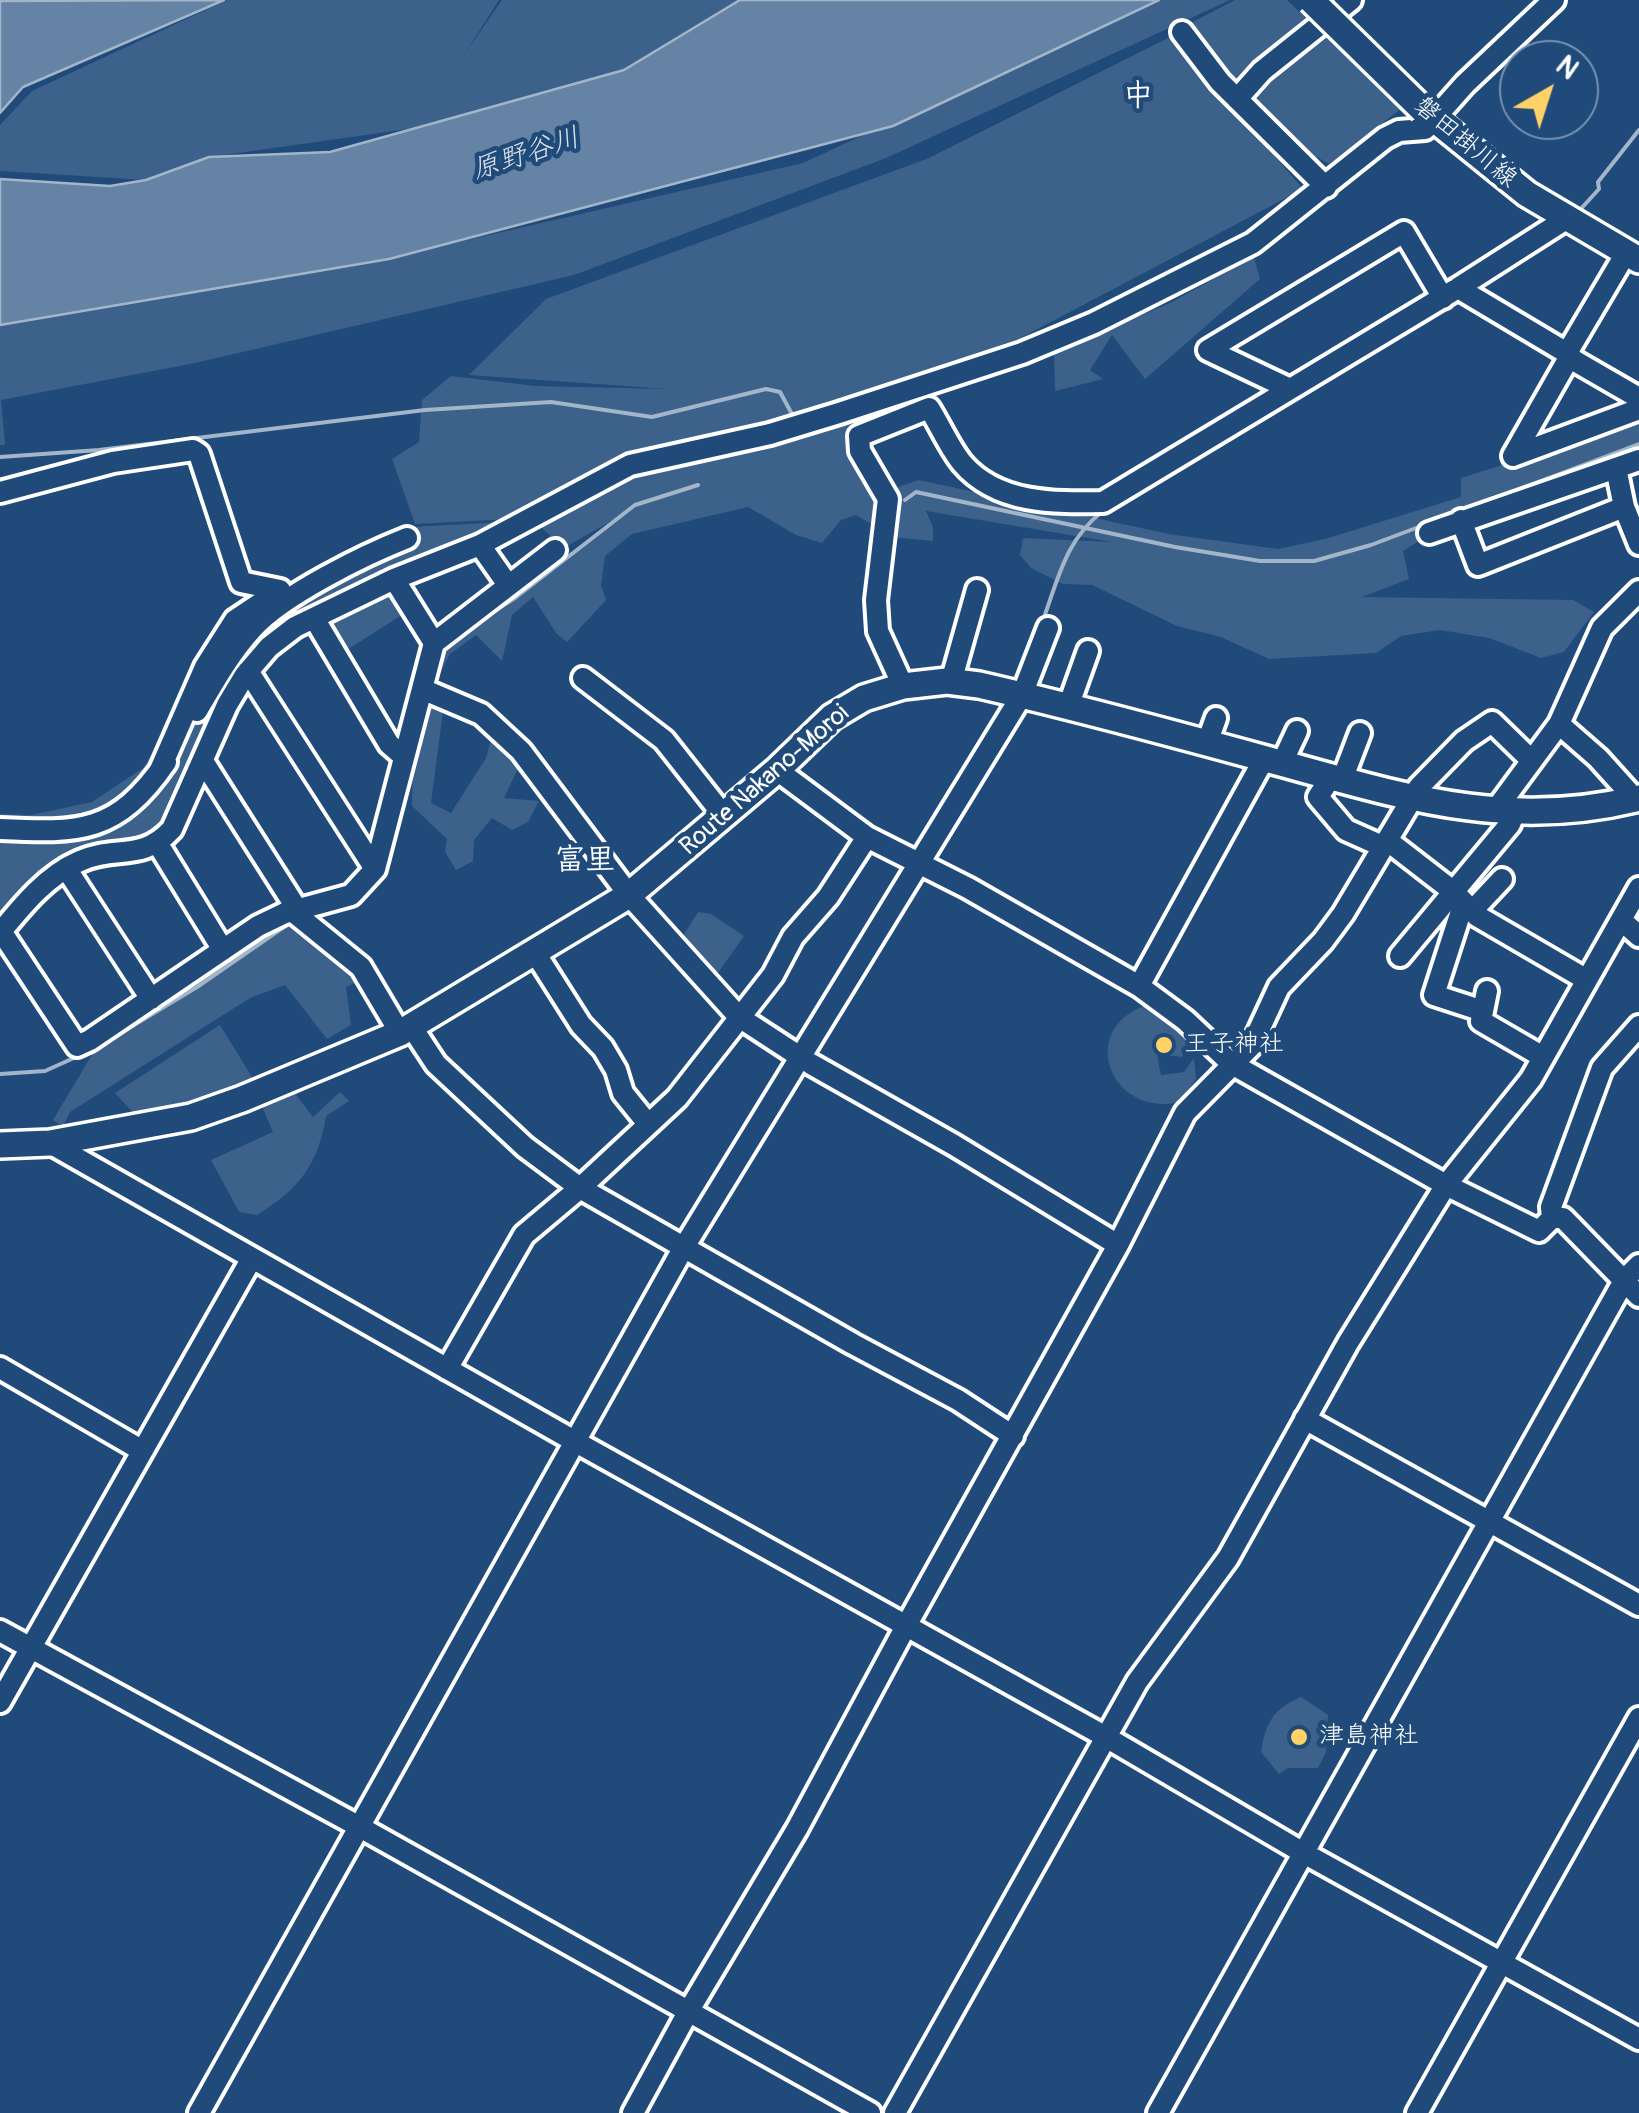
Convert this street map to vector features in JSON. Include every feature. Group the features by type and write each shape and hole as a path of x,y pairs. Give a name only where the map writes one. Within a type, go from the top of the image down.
{"main road":[{"name":"磐田掛川線","path":"1311,0 1429,116 1491,168 1566,219 1633,256"},
{"name":"Route Nakano-Moroi","path":"4,1140 50,1143 192,1117 405,1029 629,895 724,816 832,716 864,698 903,686 951,682 1022,695 1413,799 1504,812 1609,806 1637,799"}],"street":[{"path":"1237,99 1262,71 1351,0"},
{"path":"394,579 434,643 426,691 375,869 365,884 351,895 295,910 258,926 77,1046 1,932 24,904 82,859 134,852 158,844 172,829 227,705 248,671 295,627 394,579 480,545 630,465 787,429 1022,353 1094,323 1253,243 1385,138 1399,131 1425,129 1429,116 1554,0"},
{"path":"1182,32 1237,99 1326,187"},
{"path":"903,686 878,631 876,600 888,500 860,451 859,436 929,408 962,463 994,489 1043,502 1103,502 1566,219"},
{"path":"1290,389 1208,350 1404,232 1450,293 1569,355 1639,398"},
{"path":"1633,256 1569,355 1513,456 1639,409"},
{"path":"0,492 112,462 194,450 199,454 241,582 280,590 235,620 205,667 160,770"},
{"path":"1428,534 1639,460"},
{"path":"1616,468 1624,506 1639,544"},
{"path":"1462,520 1478,566 1624,506"},
{"path":"0,829 90,827 132,804 160,770 224,665 256,625 306,590 406,538"},
{"path":"480,545 508,585"},
{"path":"434,643 555,550"},
{"path":"951,682 977,590"},
{"path":"1543,1057 1481,1021 1485,1001 1434,995 1464,902 1510,824 1504,812 1531,760 1558,724 1602,628 1639,592"},
{"path":"314,618 389,744 404,757"},
{"path":"199,2113 684,1247 1022,695 1048,628"},
{"path":"1068,707 1088,652"},
{"path":"248,671 375,869"},
{"path":"583,678 664,740 724,816"},
{"path":"426,691 482,714 521,750 629,895 739,1018 1118,1245"},
{"path":"1206,743 1216,718"},
{"path":"634,2113 688,2012 798,1829 1118,1245 1184,1113 1252,1045 1278,987 1344,914 1419,787 1464,741 1492,722 1531,760"},
{"path":"1558,724 1637,799"},
{"path":"1139,986 1274,761 1297,731"},
{"path":"1360,733 1336,778 1318,796 1346,830 1386,844 1492,926 1587,980"},
{"path":"203,761 295,910 361,967 405,1029 436,1064 525,1147 580,1188 958,1400 1014,1436"},
{"path":"776,770 867,837 918,861 1139,986 1185,1020 1232,1064 1446,1185 1538,1231 1552,1218 1563,1218 1632,1272 1639,1296"},
{"path":"447,1369 524,1235 677,1098 773,976 794,937 828,897 867,837"},
{"path":"158,844 223,950"},
{"path":"66,868 151,999"},
{"path":"1400,956 1464,902 1502,879"},
{"path":"895,2113 1147,1666 1228,1558 1348,1343 1446,1185 1519,1096 1639,888"},
{"path":"1621,920 1639,936"},
{"path":"534,950 580,1025 604,1048 624,1093 648,1124"},
{"path":"1552,1218 1550,1208 1602,1068 1639,1026"},
{"path":"50,1143 1639,2039"},
{"path":"0,1702 252,1258"},
{"path":"1158,2113 1488,1521 1632,1272"},
{"path":"0,1368 141,1450"},
{"path":"1305,1419 1639,1605"},
{"path":"0,1632 358,1826 870,2113"},
{"path":"1417,2113 1639,1718"}],"shaded area":[{"path":"227,0 499,0 464,55 502,0 740,0 624,70 415,128 210,157 146,180 0,171 0,125 32,91"},
{"path":"1153,0 1230,0 886,158 574,275 195,363 1,400 5,445 0,445 0,325 406,254 803,163"},
{"path":"1235,0 1287,0 1401,109 1329,164 1288,141 1189,24"},
{"path":"1172,36 1303,189 1013,342 842,413 895,488 919,480 1169,534 1278,549 1325,539 1461,497 1461,478 1639,414 1639,456 1437,530 1403,551 1409,579 1362,597 1573,600 1594,612 1564,652 1541,658 1489,638 1440,630 1401,636 1376,653 1269,659 1221,637 1177,626 1092,585 1063,584 1031,568 1020,555 1023,538 1112,542 926,511 933,527 933,541 892,537 856,515 841,520 822,543 796,535 748,507 632,534 605,556 601,585 606,600 567,642 556,633 533,597 512,615 502,661 476,635 450,654 430,692 422,651 508,585 577,550 639,505 564,548 531,518 415,524 392,459 419,442 422,400 451,376 536,386 668,389 469,375 546,299 929,158"},
{"path":"1254,257 1260,279 1145,379 1112,335 1090,370 1103,379 1055,391 1054,351 1168,304"},
{"path":"525,521 273,645 227,705 176,820 149,837 82,859 0,930 0,814 31,815 92,802 143,768 235,620 303,573 410,527"},
{"path":"391,587 405,613 342,653 325,620"},
{"path":"431,702 443,711 431,803 451,813 486,758 493,731 522,760 504,798 539,801 528,822 512,830 492,818 474,840 473,861 456,870 445,852 447,839 412,806 413,753"},
{"path":"698,912 711,914 744,936 713,980 681,939"},
{"path":"306,923 361,980 346,987 351,1025 327,1039 285,985 250,998 70,1112 63,1127 53,1120 93,1053 257,932"},
{"path":"1144,1006 1157,1007 1192,1038 1182,1057 1157,1054 1161,1075 1184,1072 1194,1058 1196,1079 1180,1102 1156,1103 1136,1097 1121,1085 1111,1069 1108,1052 1112,1034 1123,1018"},
{"path":"220,1025 255,1082 137,1117 115,1093"},
{"path":"315,1077 296,1095 313,1117 340,1092 349,1101 326,1116 312,1162 295,1185 257,1215 239,1212 211,1160 273,1132 261,1104"},
{"path":"1301,1697 1328,1715 1326,1752 1318,1768 1288,1768 1279,1774 1261,1752 1265,1732 1277,1712"}],"water":[{"path":"224,0 23,87 0,113 0,1"},
{"name":"原野谷川","path":"740,0 1159,0 893,126 389,259 0,325 0,179 110,186 146,180 209,157 330,152 624,70"}],"waterway":[{"path":"1578,212 1599,189 1598,182 1639,130"},
{"path":"0,457 99,450 425,410 551,402 652,417 766,389 780,392 793,416"},
{"path":"1461,511 1639,444"},
{"path":"1042,623 1064,562 1090,522 1213,447"},
{"path":"480,620 515,598 635,505 698,485"},
{"path":"905,500 916,492 1260,561 1314,561 1424,525"},
{"path":"395,831 401,811"},
{"path":"0,1074 45,1071 96,1048 197,987 291,922"}],"place":[{"name":"王子神社","path":"1164,1045"},
{"name":"津島神社","path":"1299,1737"}],"district":[{"name":"中","path":"1138,97"},
{"name":"富里","path":"585,861"}]}
